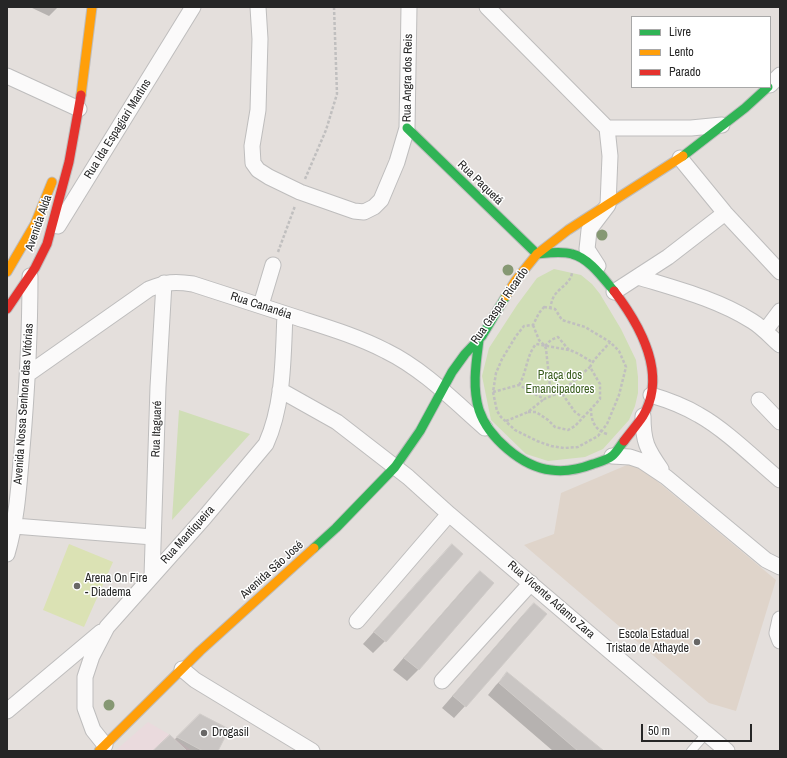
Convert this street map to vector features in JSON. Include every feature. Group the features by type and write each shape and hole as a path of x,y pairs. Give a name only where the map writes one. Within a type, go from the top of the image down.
{"street":[{"name":"Avenida Alda","path":"36,250 68,172 79,109 92,7"},
{"name":"Rua Ida Espagiari Martins","path":"36,250 193,7"},
{"name":"Rua Angra dos Reis","path":"258,7 260,39 258,110 252,146 253,163 258,170 269,177 300,192 354,211 364,212 369,211 381,200 397,162 407,128 409,7"},
{"path":"487,7 607,128 610,156 608,205"},
{"name":"Rua Gaspar Ricardo","path":"771,84 780,75"},
{"path":"7,76 79,109"},
{"name":"Rua Gaspar Ricardo","path":"441,390 465,354 479,340 516,280 537,254 568,230 680,158 745,108 767,88"},
{"path":"607,128 691,128 724,124"},
{"name":"Rua Paquetá","path":"407,128 537,254"},
{"name":"Avenida Alda","path":"7,272 35,224 56,173 74,136"},
{"path":"680,158 725,213 780,272"},
{"name":"Rua Gaspar Ricardo","path":"604,278 587,249 589,230 608,205"},
{"path":"614,292 668,257 725,213"},
{"path":"7,309 30,276 36,250 35,224"},
{"path":"537,254 558,252 575,254 589,263 604,278 627,309 640,329 646,342 650,355 652,371 651,395 643,416 612,456"},
{"path":"262,305 273,265"},
{"name":"Avenida Nossa Senhora das Vitórias","path":"7,554 14,526 28,374 30,276"},
{"path":"638,277 722,304 753,322 780,345"},
{"name":"Rua Cananéia","path":"28,374 149,289 164,283 176,282 193,284 262,305 346,334 387,351 408,364 489,431"},
{"name":"Rua Itaguaré","path":"152,576 158,387 164,283"},
{"path":"765,331 780,311"},
{"name":"Rua Mantiqueira","path":"102,748 93,730 85,708 85,677 92,656 107,627 204,518 266,444 272,430 280,390 285,314"},
{"path":"479,340 475,375 479,410 489,431 510,451 530,464 550,470 568,470 585,467 612,456 630,456 642,461 666,477 766,560 780,567"},
{"name":"Rua Vicente Adamo Zara","path":"280,390 337,422 408,477 449,514 727,751"},
{"name":"Avenida São José","path":"102,748 200,651 336,528 395,467 420,431 441,390"},
{"path":"651,395 680,405 700,415 724,432 780,480"},
{"path":"759,400 780,422"},
{"path":"643,416 643,432 649,451 666,477"},
{"path":"358,621 449,514"},
{"path":"14,526 153,537"},
{"path":"442,681 531,583"},
{"path":"780,619 777,633 780,641"},
{"path":"7,711 107,627"},
{"path":"182,669 195,680 312,751"}],"lane":[{"path":"691,751 706,734"}],"path":[{"path":"273,265 300,192 326,130 337,94 334,7"},
{"path":"550,309 554,297 560,289 568,283 575,254"},
{"path":"534,324 524,326 502,359 496,373 493,392 494,402 501,417 515,430 537,441 550,446 564,448 578,447 598,436 607,424 619,395 626,367 619,351 610,342 585,327 562,320 555,309 544,308 539,312 534,324 539,340 545,346 550,386"},
{"path":"545,346 551,340 558,337 570,350"},
{"path":"506,421 528,412 544,399 561,392 577,380 590,367 592,362 610,342"},
{"path":"519,385 523,379 527,360 536,344 570,350 592,362"},
{"path":"528,412 536,412 555,427 568,430 575,426 600,399 600,384 590,367"},
{"path":"548,374 556,371 565,373 577,380"},
{"path":"502,389 519,385 544,399"},
{"path":"532,392 550,386 561,392 576,412 582,417"},
{"path":"591,409 591,420 601,432 608,434"}],"shaded area":[{"name":"Escola Estadual Tristao de Athayde","path":"634,462 776,580 736,711 709,703 524,545 554,534 561,493"},
{"path":"148,722 170,735 192,751 115,751"}],"green space":[{"name":"Praça dos Emancipadores","path":"554,269 581,275 592,284 600,294 621,329 636,360 638,393 635,406 629,420 603,449 585,457 548,461 526,454 491,420 482,376 489,348 517,305 537,278"},
{"path":"179,410 250,434 172,520"},
{"name":"Arena On Fire - Diadema","path":"69,544 113,562 84,627 43,610"}],"building":[{"path":"452,544 463,554 386,642 374,632"},
{"path":"480,571 494,583 419,670 404,658"},
{"path":"534,603 547,614 466,707 453,696"},
{"path":"507,672 604,751 578,751 499,683"},
{"name":"Drogasil","path":"200,714 229,729 218,751 203,751 177,737"},
{"path":"170,735 187,751 153,751"}],"traffic: fast":[{"path":"683,156 745,108 767,88"},
{"path":"407,128 537,254 554,252 578,256 590,264 614,291"},
{"path":"314,548 336,528 395,467 420,431 452,372 465,354 482,336 506,296"},
{"path":"479,340 475,384 479,410 483,420 498,440 518,457 540,468 556,471 572,470 608,459 615,453 624,441"}],"traffic: slow":[{"path":"81,95 92,7"},
{"path":"506,296 516,280 537,254 568,230 683,156"},
{"path":"7,272 35,224 52,182"},
{"path":"99,751 200,651 314,548"}],"traffic: jam":[{"path":"7,309 35,268 47,244 69,162 81,95"},
{"path":"614,291 624,304 641,334 648,350 652,367 653,384 650,400 643,416 624,441"}],"place":[{"name":"Arena On Fire - Diadema","path":"77,586"},
{"name":"Escola Estadual Tristao de Athayde","path":"697,642"},
{"name":"Drogasil","path":"204,733"}]}
